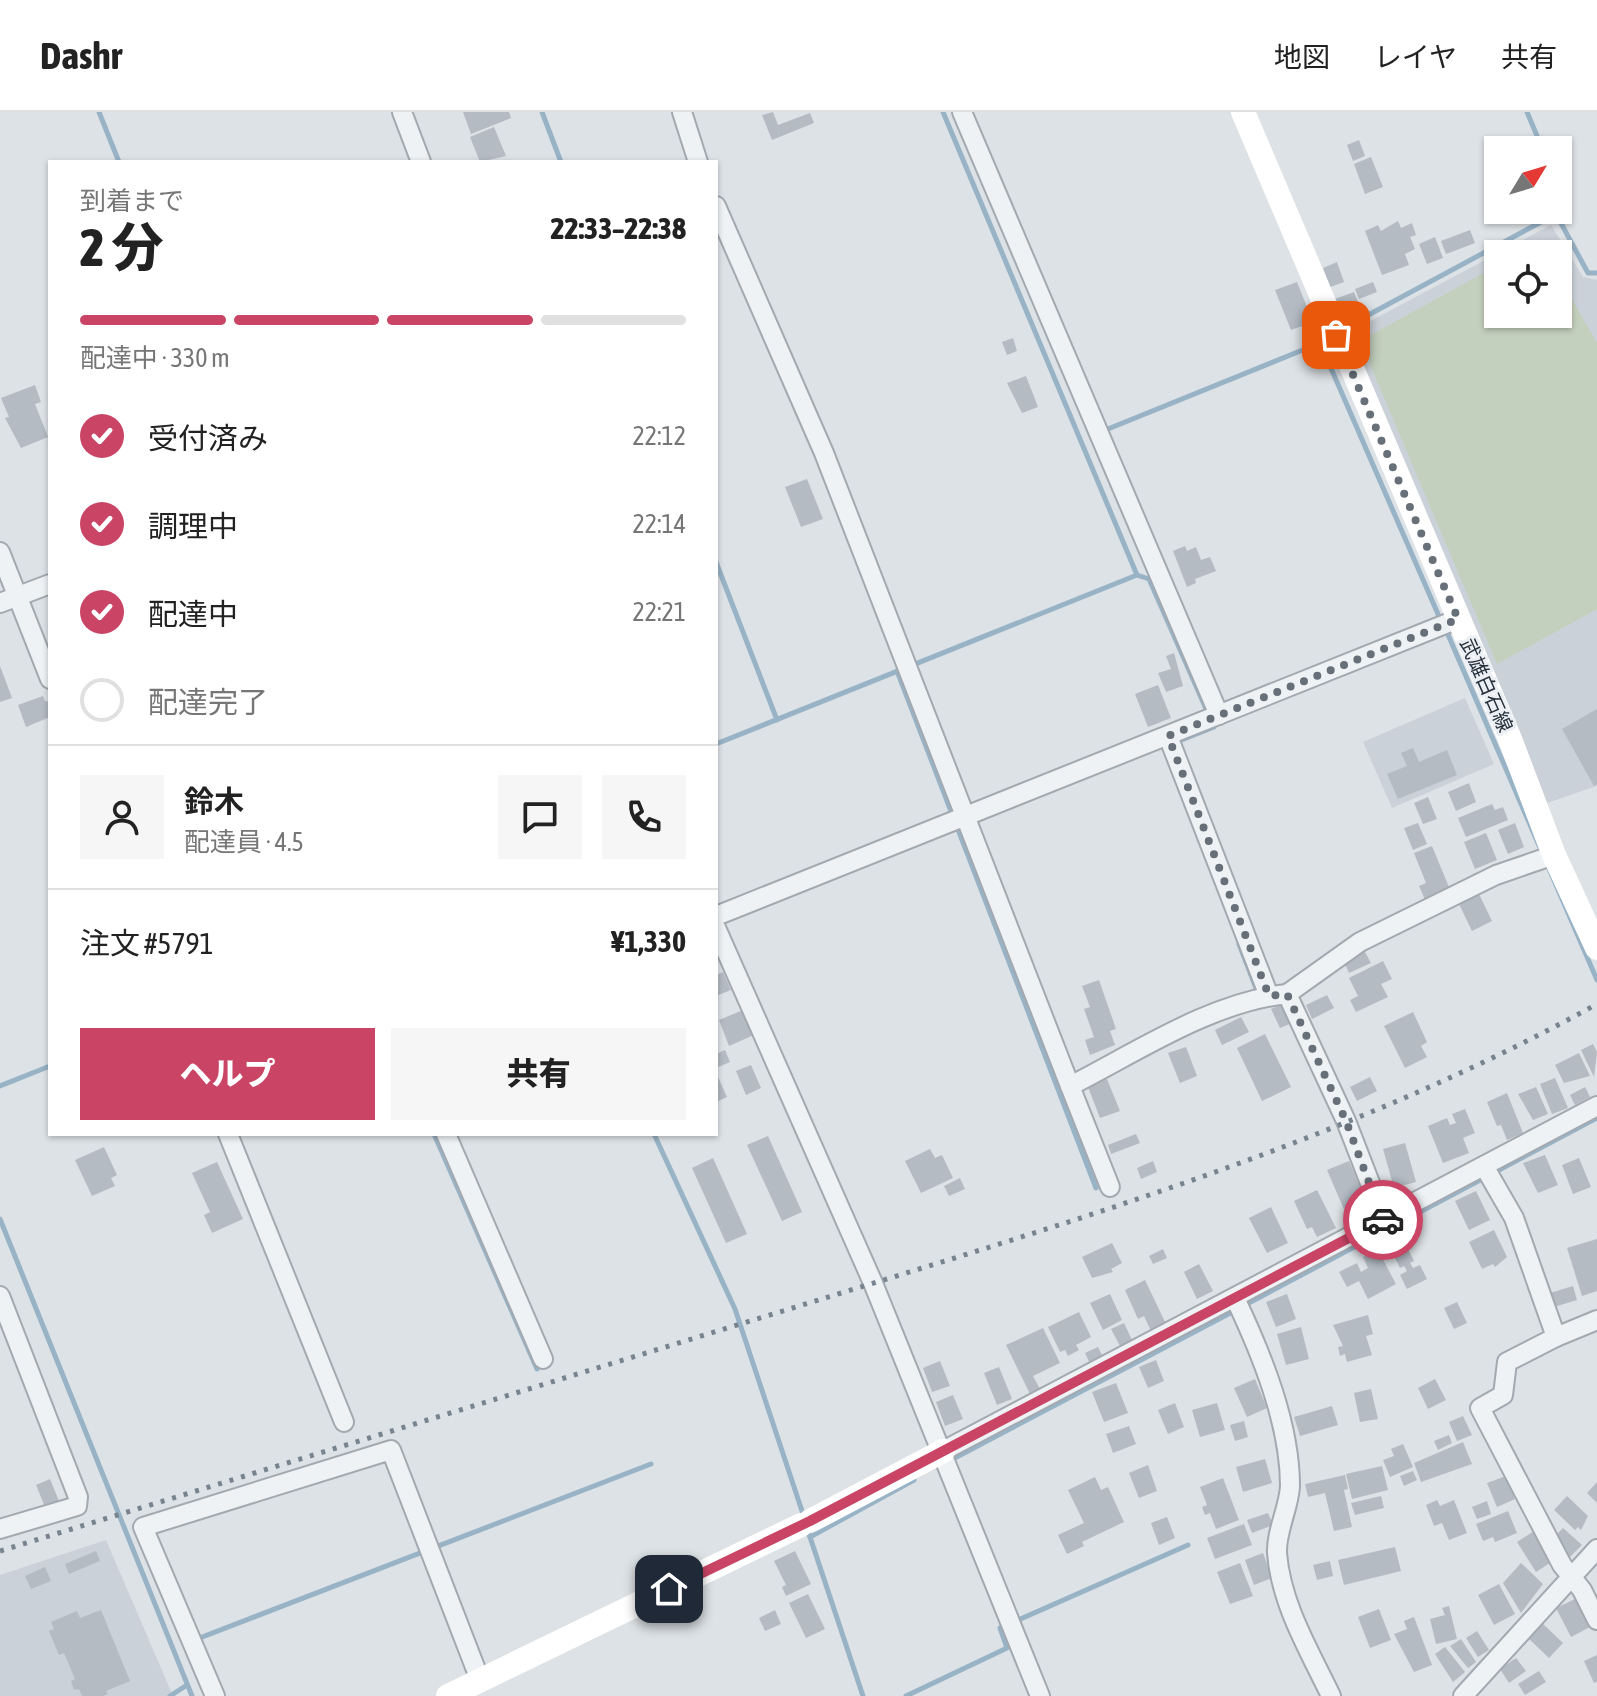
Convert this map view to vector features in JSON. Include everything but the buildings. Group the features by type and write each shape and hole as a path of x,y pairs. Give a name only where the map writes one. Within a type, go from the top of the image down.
{"main road":[{"name":"武雄白石線","path":"1243,112 1333,328 1449,623 1510,739 1545,858 1597,948"},
{"path":"448,1696 946,1459"}],"street":[{"path":"402,112 420,160"},
{"path":"682,112 697,160"},
{"path":"962,112 1214,717"},
{"path":"718,211 824,453 908,668 958,819 1110,1187"},
{"path":"0,552 8,600 48,675"},
{"path":"8,600 48,585"},
{"path":"718,915 958,819 1170,742 1214,717 1449,623"},
{"path":"1170,742 1278,995 1346,1121 1384,1219"},
{"path":"1070,1086 1196,1021 1278,995 1360,942 1496,875 1545,858"},
{"path":"718,932 849,1227 1040,1696"},
{"path":"946,1459 1238,1303 1384,1219 1488,1172 1597,1106"},
{"path":"229,1136 344,1422"},
{"path":"447,1136 543,1359"},
{"path":"1488,1172 1514,1218 1556,1337"},
{"path":"0,1296 78,1497 77,1506 0,1529"},
{"path":"1238,1303 1264,1371 1290,1461 1290,1492 1277,1551 1288,1607 1331,1696"},
{"path":"1597,1320 1507,1362 1503,1395 1480,1408 1597,1620"},
{"path":"215,1696 143,1527 391,1450 480,1680"},
{"path":"1463,1696 1597,1549"}],"shaded area":[{"path":"1551,225 1560,240 1523,240"},
{"path":"1572,259 1583,277 1597,280 1597,786 1544,804 1348,333 1484,261 1484,328 1572,328"},
{"path":"1465,698 1494,764 1392,808 1363,742"},
{"path":"106,1540 173,1696 0,1696 0,1575"}],"green space":[{"path":"1484,273 1484,328 1572,328 1572,299 1597,343 1597,609 1497,664 1360,341"}],"waterway":[{"path":"99,112 118,160"},
{"path":"542,112 560,160"},
{"path":"718,743 1137,575 943,112"},
{"path":"1527,112 1537,136"},
{"path":"1344,328 1537,224"},
{"path":"1561,224 1588,273 1597,273"},
{"path":"1332,335 1320,343 1441,621"},
{"path":"1103,431 1320,343"},
{"path":"718,567 777,720"},
{"path":"1137,575 1149,579 1214,727 1174,743"},
{"path":"1446,630 1597,980"},
{"path":"897,671 1096,1188"},
{"path":"1239,944 1256,988"},
{"path":"0,1086 48,1067"},
{"path":"1245,1305 1597,1118"},
{"path":"435,1136 537,1369"},
{"path":"655,1136 735,1309 804,1517"},
{"path":"0,1219 192,1696"},
{"path":"951,1460 1236,1310"},
{"path":"197,1639 651,1464"},
{"path":"810,1537 914,1480"},
{"path":"809,1534 863,1696"},
{"path":"906,1696 1007,1648 1000,1628 1188,1545"},
{"path":"170,1696 187,1685"}],"railway":[{"path":"0,1551 912,1271 1213,1173 1409,1096 1597,1004"}],"way so far":[{"path":"1336,335 1458,619 1168,736 1269,996 1287,994 1346,1121 1383,1220"}],"route":[{"path":"669,1589 810,1521 1383,1220"}]}
